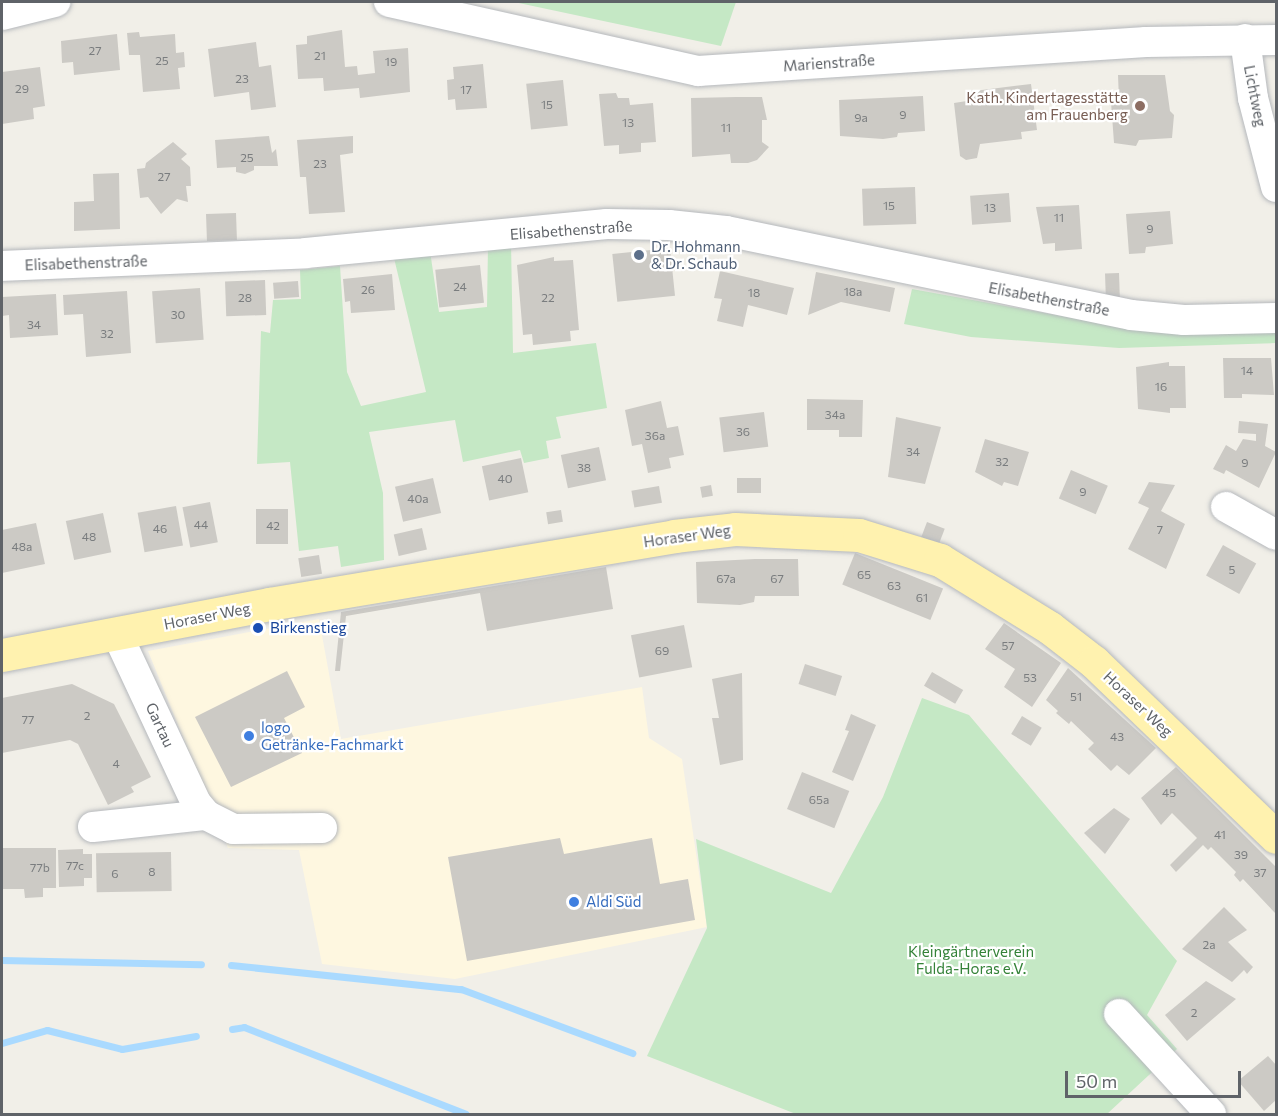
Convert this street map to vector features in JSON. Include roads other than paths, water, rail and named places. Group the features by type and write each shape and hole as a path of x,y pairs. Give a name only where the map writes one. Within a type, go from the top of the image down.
{"main road":[{"name":"Horaser Weg","path":"2,656 117,633 674,537 735,529 860,535 940,561 1050,628 1094,662 1276,837"}],"street":[{"path":"2,15 55,2"},
{"name":"Marienstraße","path":"389,2 698,71 1245,39 1276,40"},
{"name":"Lichtweg","path":"1245,39 1253,98 1276,187"},
{"name":"Elisabethenstraße","path":"2,266 306,254 606,224 669,225 726,231 1131,315 1184,320 1276,318"},
{"path":"1226,507 1276,536"},
{"name":"Gartau","path":"117,633 196,802 206,815"},
{"path":"93,827 206,815 233,829 322,828"},
{"path":"1119,1014 1211,1114"}],"waterway":[{"path":"2,960 201,964"},
{"path":"231,965 461,989 632,1053"},
{"path":"232,1029 244,1027 466,1114"},
{"path":"2,1043 47,1030 122,1049 196,1036"}],"place":[{"name":"Kath. Kindertagesstätte am Frauenberg","path":"1140,106"},
{"name":"Dr. Hohmann & Dr. Schaub","path":"639,255"},
{"name":"Birkenstieg","path":"258,628"},
{"name":"logo Getränke-Fachmarkt","path":"249,736"},
{"name":"Aldi Süd","path":"574,902"}],"park label":[{"name":"Kleingärtnerverein Fulda-Horas e.V.","path":"971,960"}]}
